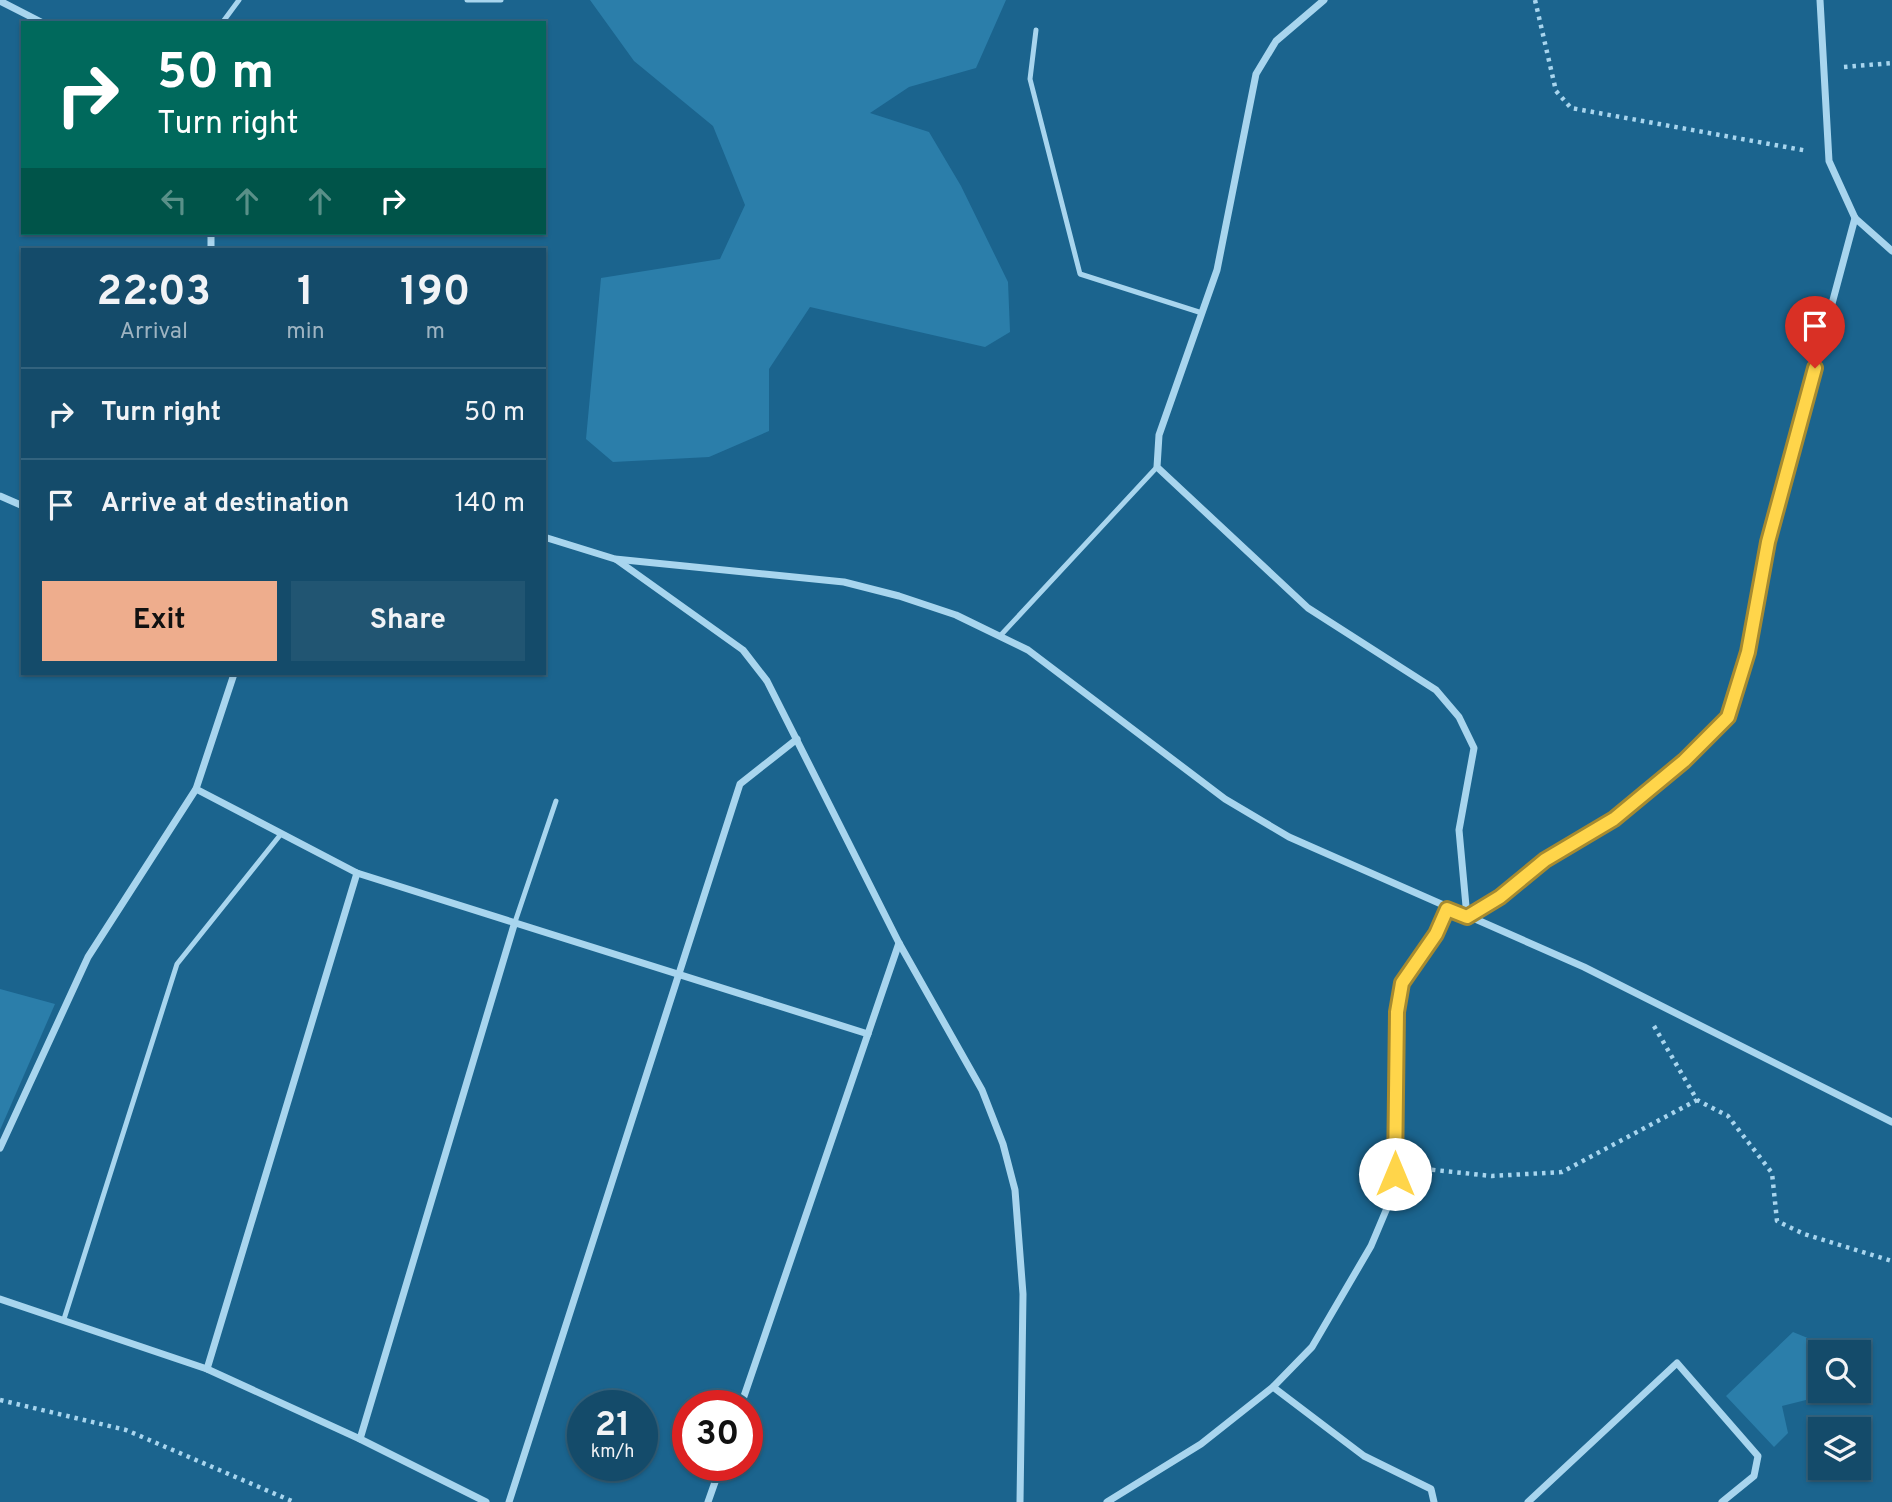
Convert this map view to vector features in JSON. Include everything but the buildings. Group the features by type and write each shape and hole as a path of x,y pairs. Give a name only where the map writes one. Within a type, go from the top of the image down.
{"street":[{"path":"1324,0 1276,41 1256,74 1217,270 1159,435 1157,467 1308,608 1436,690 1459,717 1474,748 1460,830 1467,917"},
{"path":"1820,0 1829,161 1855,218 1892,251"},
{"path":"0,1 39,21"},
{"path":"1467,917 1500,897 1545,860 1614,819 1684,761 1728,717 1748,652 1768,542 1855,218"},
{"path":"0,496 21,505"},
{"path":"546,538 615,559 844,582 899,596 956,615 1028,650 1225,799 1289,837 1634,993 1892,1122"},
{"path":"615,559 743,650 767,681 900,943 982,1090 1003,1144 1015,1190 1023,1294 1020,1502"},
{"path":"0,1148 88,957 196,789 234,675"},
{"path":"509,1502 740,783 797,739"},
{"path":"196,789 357,873 514,925 867,1034"},
{"path":"207,1368 357,873"},
{"path":"1107,1502 1201,1444 1273,1387 1312,1347 1371,1246 1387,1208 1395,1166 1397,1012 1402,983 1436,934 1447,909"},
{"path":"360,1439 514,925"},
{"path":"746,1390 900,943"},
{"path":"0,1299 207,1368 360,1439 486,1502"},
{"path":"1528,1502 1677,1363 1758,1456 1754,1476 1723,1502"},
{"path":"1273,1387 1364,1456 1431,1489 1434,1502"},
{"path":"708,1502 715,1481"}],"lane":[{"path":"223,21 239,0"},
{"path":"467,0 501,0"},
{"path":"1036,30 1030,79 1080,274 1202,313"},
{"path":"1000,636 1157,467"},
{"path":"514,925 556,801"},
{"path":"64,1319 177,964 281,834"}],"path":[{"path":"1535,0 1556,91 1571,108 1829,155"},
{"path":"1824,69 1892,63"},
{"path":"1634,993 1697,1100 1728,1116 1772,1173 1777,1221 1804,1234 1892,1261"},
{"path":"1395,1166 1492,1176 1562,1172 1697,1100"},
{"path":"0,1400 126,1430 294,1502"}],"shaded area":[{"path":"590,0 1006,0 976,68 909,87 870,113 929,132 961,186 1008,282 1010,332 985,347 810,307 769,369 769,431 709,457 613,462 586,439 601,278 720,259 745,205 713,126 634,61"},
{"path":"0,989 55,1004 0,1130"},
{"path":"1793,1332 1813,1340 1808,1340 1808,1400 1782,1406 1788,1433 1774,1447 1726,1396"}],"route":[{"path":"1395,1174 1397,1012 1402,983 1436,934 1447,909 1467,917 1500,897 1545,860 1614,819 1684,761 1728,717 1748,652 1768,542 1815,368"}]}
